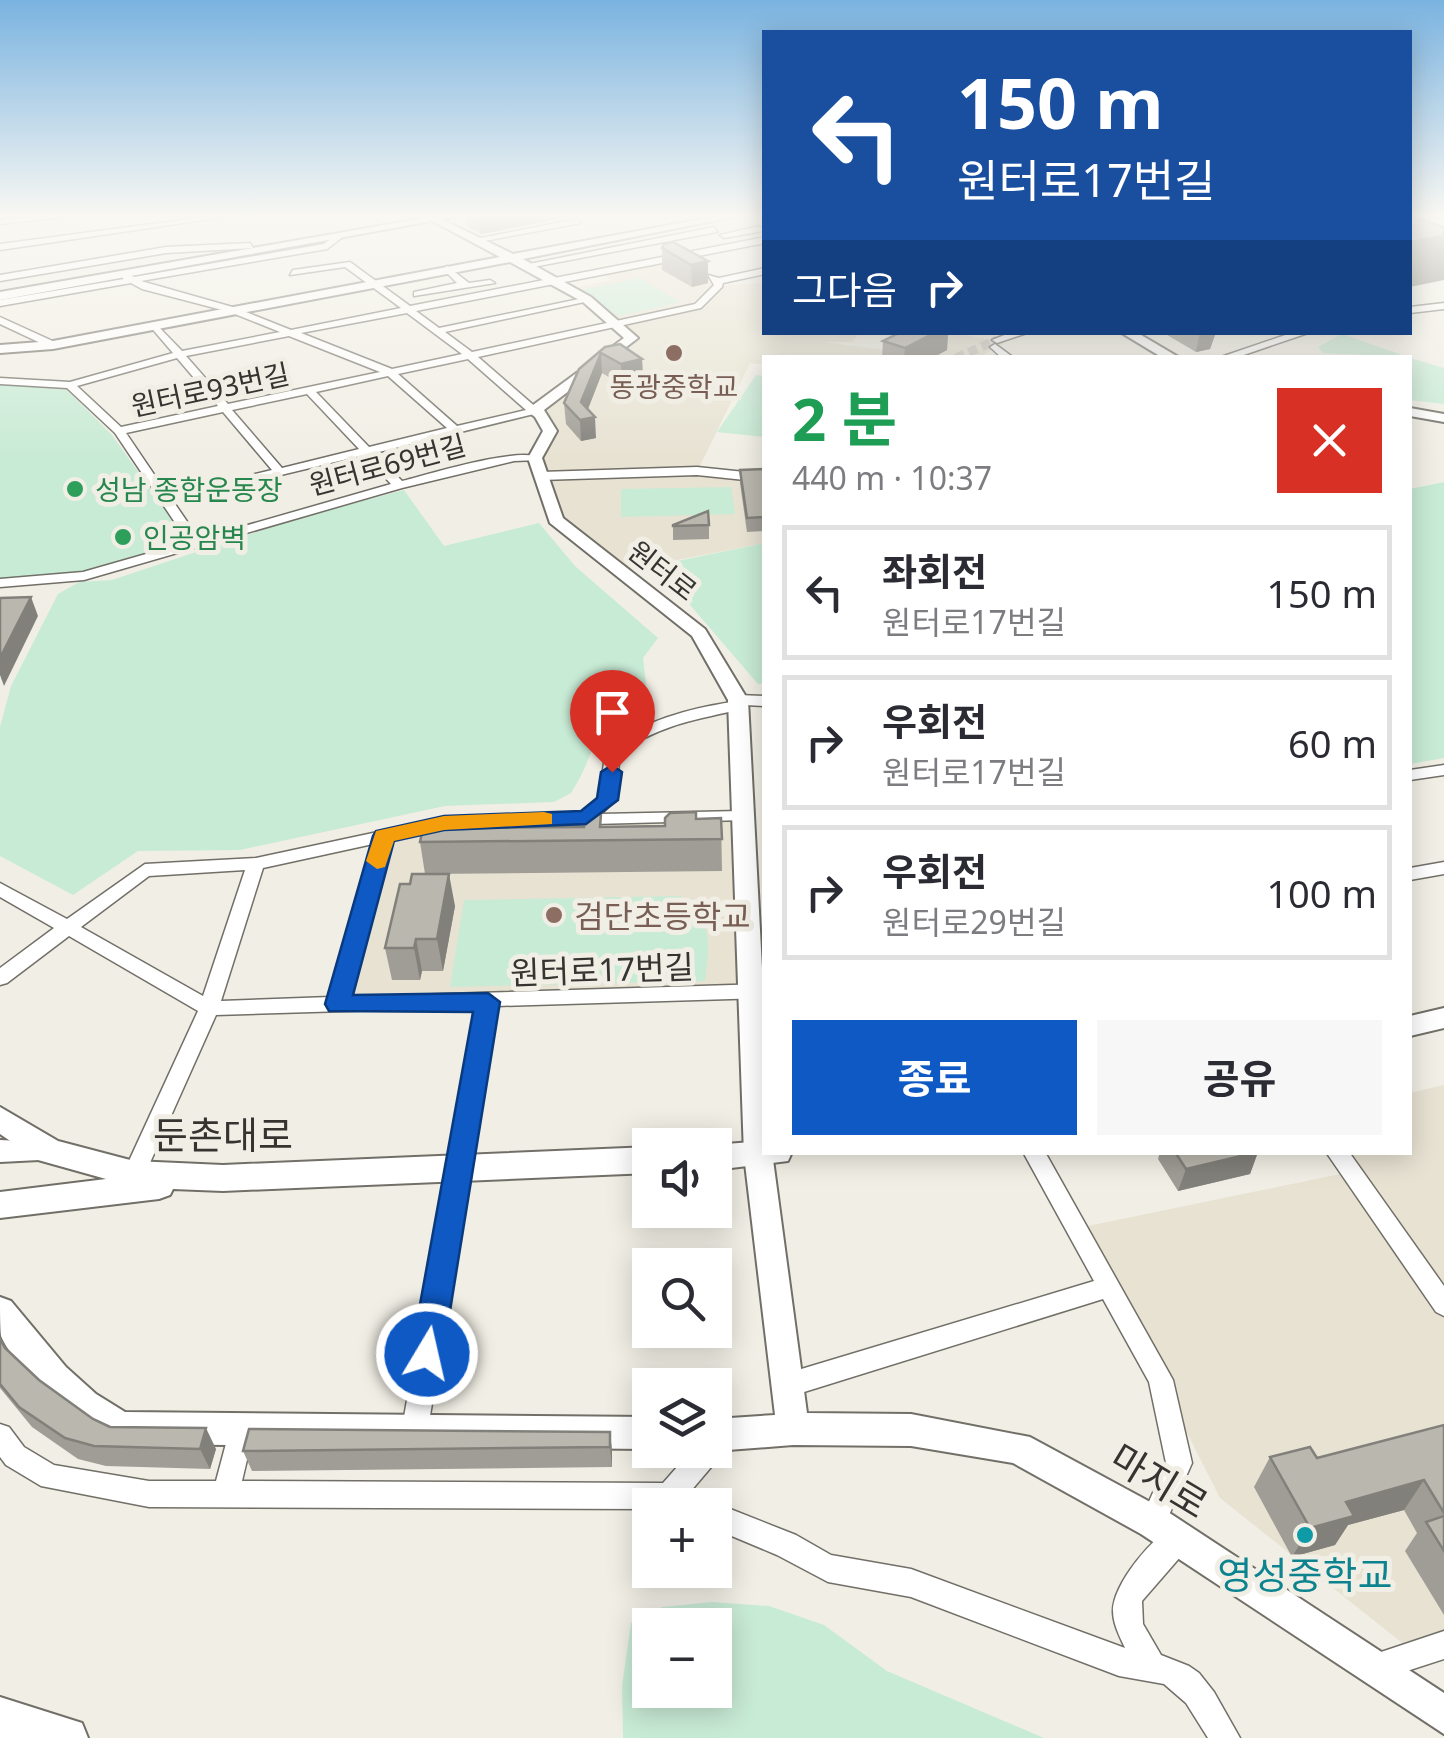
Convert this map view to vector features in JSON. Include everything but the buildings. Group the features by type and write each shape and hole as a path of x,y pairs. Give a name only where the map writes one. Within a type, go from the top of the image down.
{"main road":[{"path":"0,348 53,345 300,297"},
{"path":"534,411 630,341 630,334 578,297"},
{"path":"1132,335 1168,355"},
{"name":"원터로","path":"534,411 550,431 538,467 556,520 699,634 738,703 740,816 762,1066"},
{"path":"1412,412 1444,418"},
{"path":"1412,1026 1444,1018"},
{"name":"둔촌대로","path":"0,1118 49,1152 134,1174 223,1178 632,1161"},
{"path":"0,1151 49,1152"},
{"path":"732,1156 762,1154"},
{"path":"768,1155 793,1429"},
{"path":"0,1205 223,1178"},
{"path":"0,1311 65,1392 90,1412 122,1428 632,1433"},
{"name":"마지로","path":"732,1439 793,1429 911,1430 1018,1448 1165,1530 1444,1715"},
{"path":"0,1718 67,1738"}],"street":[{"path":"0,304 33,297"},
{"path":"186,297 233,310 390,372 454,430"},
{"path":"394,297 534,411"},
{"path":"0,381 70,385 182,354 461,297"},
{"name":"원터로93번길","path":"119,431 698,306 707,297"},
{"path":"437,331 584,301"},
{"path":"1412,310 1444,306"},
{"path":"0,320 53,345"},
{"path":"154,325 279,471"},
{"path":"1006,355 996,344 1018,335"},
{"path":"1232,355 1296,335"},
{"path":"70,385 119,431 195,543"},
{"name":"원터로93번길","path":"310,390 398,485"},
{"path":"166,499 534,411"},
{"name":"원터로69번길","path":"0,583 84,576 398,485 514,458 538,467 697,471 762,478"},
{"path":"586,818 608,800 612,751 632,734 685,714 762,701"},
{"path":"1412,775 1444,770"},
{"path":"0,978 144,870 256,864 444,823 740,816"},
{"path":"338,1004 384,836"},
{"path":"134,1174 209,1008 256,864"},
{"path":"1412,874 1444,868"},
{"path":"0,888 209,1008"},
{"name":"원터로17번길","path":"209,1008 757,992"},
{"path":"415,1428 488,1002"},
{"path":"1036,1155 1160,1380 1178,1463 1165,1530 1125,1601 1132,1638 1152,1667"},
{"path":"1339,1155 1444,1305"},
{"path":"788,1385 1109,1287"},
{"path":"226,1494 242,1430"},
{"path":"0,1436 15,1456 50,1477 89,1487 148,1494 632,1499"},
{"path":"732,1524 828,1568 911,1583 1120,1662 1174,1671 1186,1680 1225,1738"},
{"path":"1376,1667 1444,1645"}],"shaded area":[{"path":"579,297 700,297 688,306 663,311 698,306 707,297 762,297 762,335 857,335 852,342 823,342 900,352 947,335 1005,343 983,355 762,355 762,365 750,363 698,470 762,479 762,544 620,571 556,520 535,458 550,431 537,409 630,339"},
{"name":"검단초등학교","path":"740,816 749,993 338,1004 384,836 443,823"},
{"path":"1444,1085 1444,1645 1416,1654 1220,1498 1083,1227 1350,1172 1338,1155 1412,1155 1412,1093"}],"green space":[{"path":"592,297 671,297 679,302 618,316"},
{"path":"1345,335 1402,355 1323,353 1318,347"},
{"path":"1412,359 1444,368 1444,404 1412,400"},
{"path":"756,375 762,376 762,437 717,432"},
{"name":"성남 종합운동장","path":"0,385 63,386 112,435 188,542 84,576 0,583"},
{"path":"1444,482 1444,758 1412,764 1412,489"},
{"path":"731,487 735,514 621,517 621,489"},
{"path":"404,490 444,546 539,523 575,566 658,638 643,658 650,717 628,722 603,735 571,793 554,802 445,806 240,850 138,851 73,895 0,856 0,727 11,686 58,594 79,582 112,580 292,520"},
{"path":"762,544 762,683 758,684 684,598 643,568"},
{"path":"680,896 699,915 707,934 705,981 450,987 464,900"},
{"path":"712,1602 769,1606 824,1625 887,1671 1044,1738 623,1738 622,1686 632,1622 632,1708 732,1708 732,1608 660,1608"}],"tunnel":[{"path":"963,355 997,340"}],"slow traffic":[{"path":"377,861 384,836 444,823 544,819"}],"place":[{"name":"동광중학교","path":"674,353"},
{"name":"성남 종합운동장","path":"75,489"},
{"name":"인공암벽","path":"123,537"},
{"name":"검단초등학교","path":"554,915"},
{"name":"영성중학교","path":"1305,1535"}],"route":[{"path":"427,1354 488,1002 338,1004 384,836 444,823 586,818 608,800 612,772"}]}
